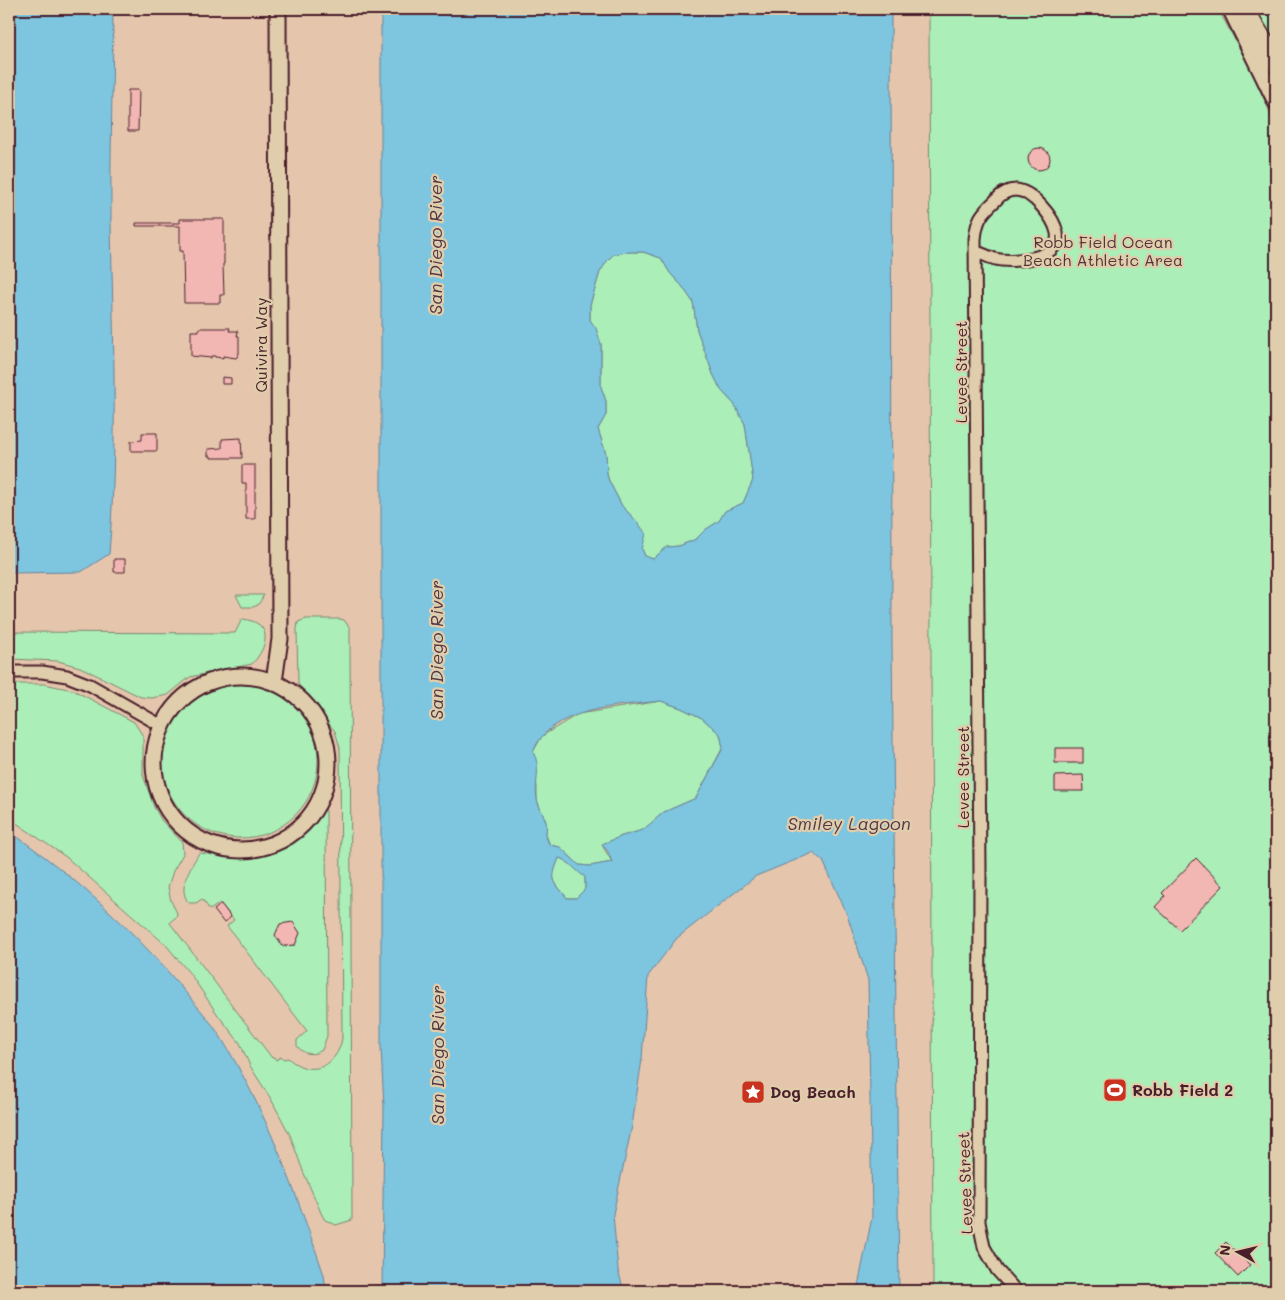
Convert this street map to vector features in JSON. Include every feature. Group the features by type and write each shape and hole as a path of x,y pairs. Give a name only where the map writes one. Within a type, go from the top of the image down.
{"main road":[{"path":"1231,9 1276,100"},
{"path":"1244,9 1276,63"}],"street":[{"name":"Quivira Way","path":"274,682 280,639 278,9"},
{"name":"Levee Street","path":"976,252 996,259 1030,259 1048,252 1055,244 1057,234 1052,220 1037,202 1017,190 1006,192 987,208 977,222 975,239 980,872 979,1222 984,1246 996,1270 1016,1291"},
{"path":"9,672 42,672 67,676 90,685 162,726"},
{"path":"230,676 252,676 274,682 296,695 313,714 324,738 328,764 323,789 312,812 295,831 272,844 248,850 222,848 198,839 178,823 163,802 155,777 154,751 162,726 173,707 189,692 209,681 230,676"}],"green space":[{"name":"Robb Field Ocean Beach Athletic Area","path":"929,9 1218,9 1252,71 1276,127 1276,1291 933,1291"},
{"path":"1252,9 1276,9 1276,48"},
{"path":"643,252 661,258 670,273 693,302 697,330 713,374 721,390 734,404 745,424 753,480 743,503 725,511 719,521 705,530 696,539 679,546 667,547 653,559 645,556 642,549 639,524 622,506 609,481 606,454 598,429 606,415 606,401 601,387 601,344 590,320 590,305 600,272 607,261 614,254"},
{"path":"236,595 264,595 258,605 242,607"},
{"path":"242,619 259,625 265,636 262,650 252,664 190,677 168,695 152,698 141,697 80,667 58,661 9,659 9,632 235,633"},
{"path":"306,619 344,620 350,628 352,1220 336,1225 325,1220 322,1215 290,1135 271,1099 250,1066 240,1043 191,975 166,945 66,857 9,818 9,684 44,684 73,690 134,722 143,736 143,775 154,807 162,821 182,842 183,854 173,871 168,887 171,901 177,913 170,923 272,1058 274,1057 276,1060 281,1057 284,1059 288,1058 305,1068 321,1067 328,1063 339,1049 342,1039 340,748 335,731 317,705 298,684 297,629 298,622"},
{"path":"240,682 270,688 283,695 295,705 305,717 312,730 318,760 312,790 305,803 295,815 283,825 270,832 240,838 210,832 197,825 185,815 175,803 168,790 162,760 168,730 175,717 185,705 197,695 210,688"},
{"path":"661,701 702,718 720,734 723,747 696,798 664,812 643,830 622,836 602,845 612,862 590,866 579,865 560,847 550,845 546,835 546,823 537,800 533,752 542,736 578,714"},
{"path":"322,809 326,811 327,1036 322,1050 309,1054 297,1046 297,1040 307,1031 227,926 234,920 220,903 210,910 202,899 196,903 189,903 185,897 184,884 199,853 236,855 268,851 296,837"},
{"path":"559,858 569,863 585,876 585,889 576,898 567,898 554,879 554,871"}],"water":[{"path":"9,9 113,9 111,194 114,430 112,513 109,554 81,572 9,573"},
{"path":"381,9 891,9 892,643 899,1291 857,1291 872,1217 868,980 847,914 823,861 813,853 756,876 677,938 648,976 642,1059 632,1126 613,1214 618,1270 624,1291 382,1291 384,1107 381,1048","holes":["643,252 661,258 670,273 693,302 697,330 713,374 721,390 734,404 745,424 753,480 743,503 725,511 719,521 705,530 696,539 679,546 667,547 653,559 645,556 642,549 646,534 622,506 609,481 606,454 598,429 606,415 606,401 601,387 601,344 596,328 590,320 590,305 600,272 607,261 614,254","661,701 681,708 702,718 720,734 723,748 696,798 664,812 643,830 602,844 612,862 590,866 579,865 560,847 550,845 548,841 546,822 537,799 537,763 533,752 542,737 554,726 570,717 607,707","559,858 562,859 585,877 585,889 576,898 567,898 556,883 554,879"]},
{"path":"9,831 58,867 104,906 167,971 216,1030 252,1093 279,1152 324,1275 326,1291 9,1291"}],"building":[{"path":"128,90 139,90 138,131 128,131"},
{"path":"1039,148 1047,151 1050,159 1047,167 1039,170 1031,167 1028,159 1031,151"},
{"path":"180,219 224,219 224,295 220,295 220,303 184,303 183,251 180,251 180,226 136,226 136,223 180,223"},
{"path":"199,328 230,328 229,331 238,331 238,356 236,358 223,356 223,358 211,356 211,358 191,356 191,331 199,331"},
{"path":"222,377 231,378 231,384 222,384"},
{"path":"142,433 157,433 157,451 131,451 131,441 142,440"},
{"path":"241,438 242,458 211,458 211,456 208,456 208,449 222,448 222,439"},
{"path":"242,465 255,465 255,519 246,519 246,483 242,483"},
{"path":"114,559 125,559 125,572 114,572"},
{"path":"1055,748 1083,748 1083,763 1055,763"},
{"path":"1083,775 1084,791 1055,791 1055,776"},
{"path":"1196,858 1223,886 1180,930 1155,907 1165,896 1162,893"},
{"path":"221,904 231,917 224,923 214,910"},
{"path":"293,922 300,933 295,945 282,946 275,935 280,924"},
{"path":"1226,1242 1250,1265 1238,1277 1215,1253"}],"place":[{"name":"Robb Field 2","path":"1115,1090"},
{"name":"Dog Beach","path":"753,1092"}],"water label":[{"name":"San Diego River","path":"436,245"},
{"name":"San Diego River","path":"437,650"},
{"name":"Smiley Lagoon","path":"849,824"},
{"name":"San Diego River","path":"438,1055"}]}
